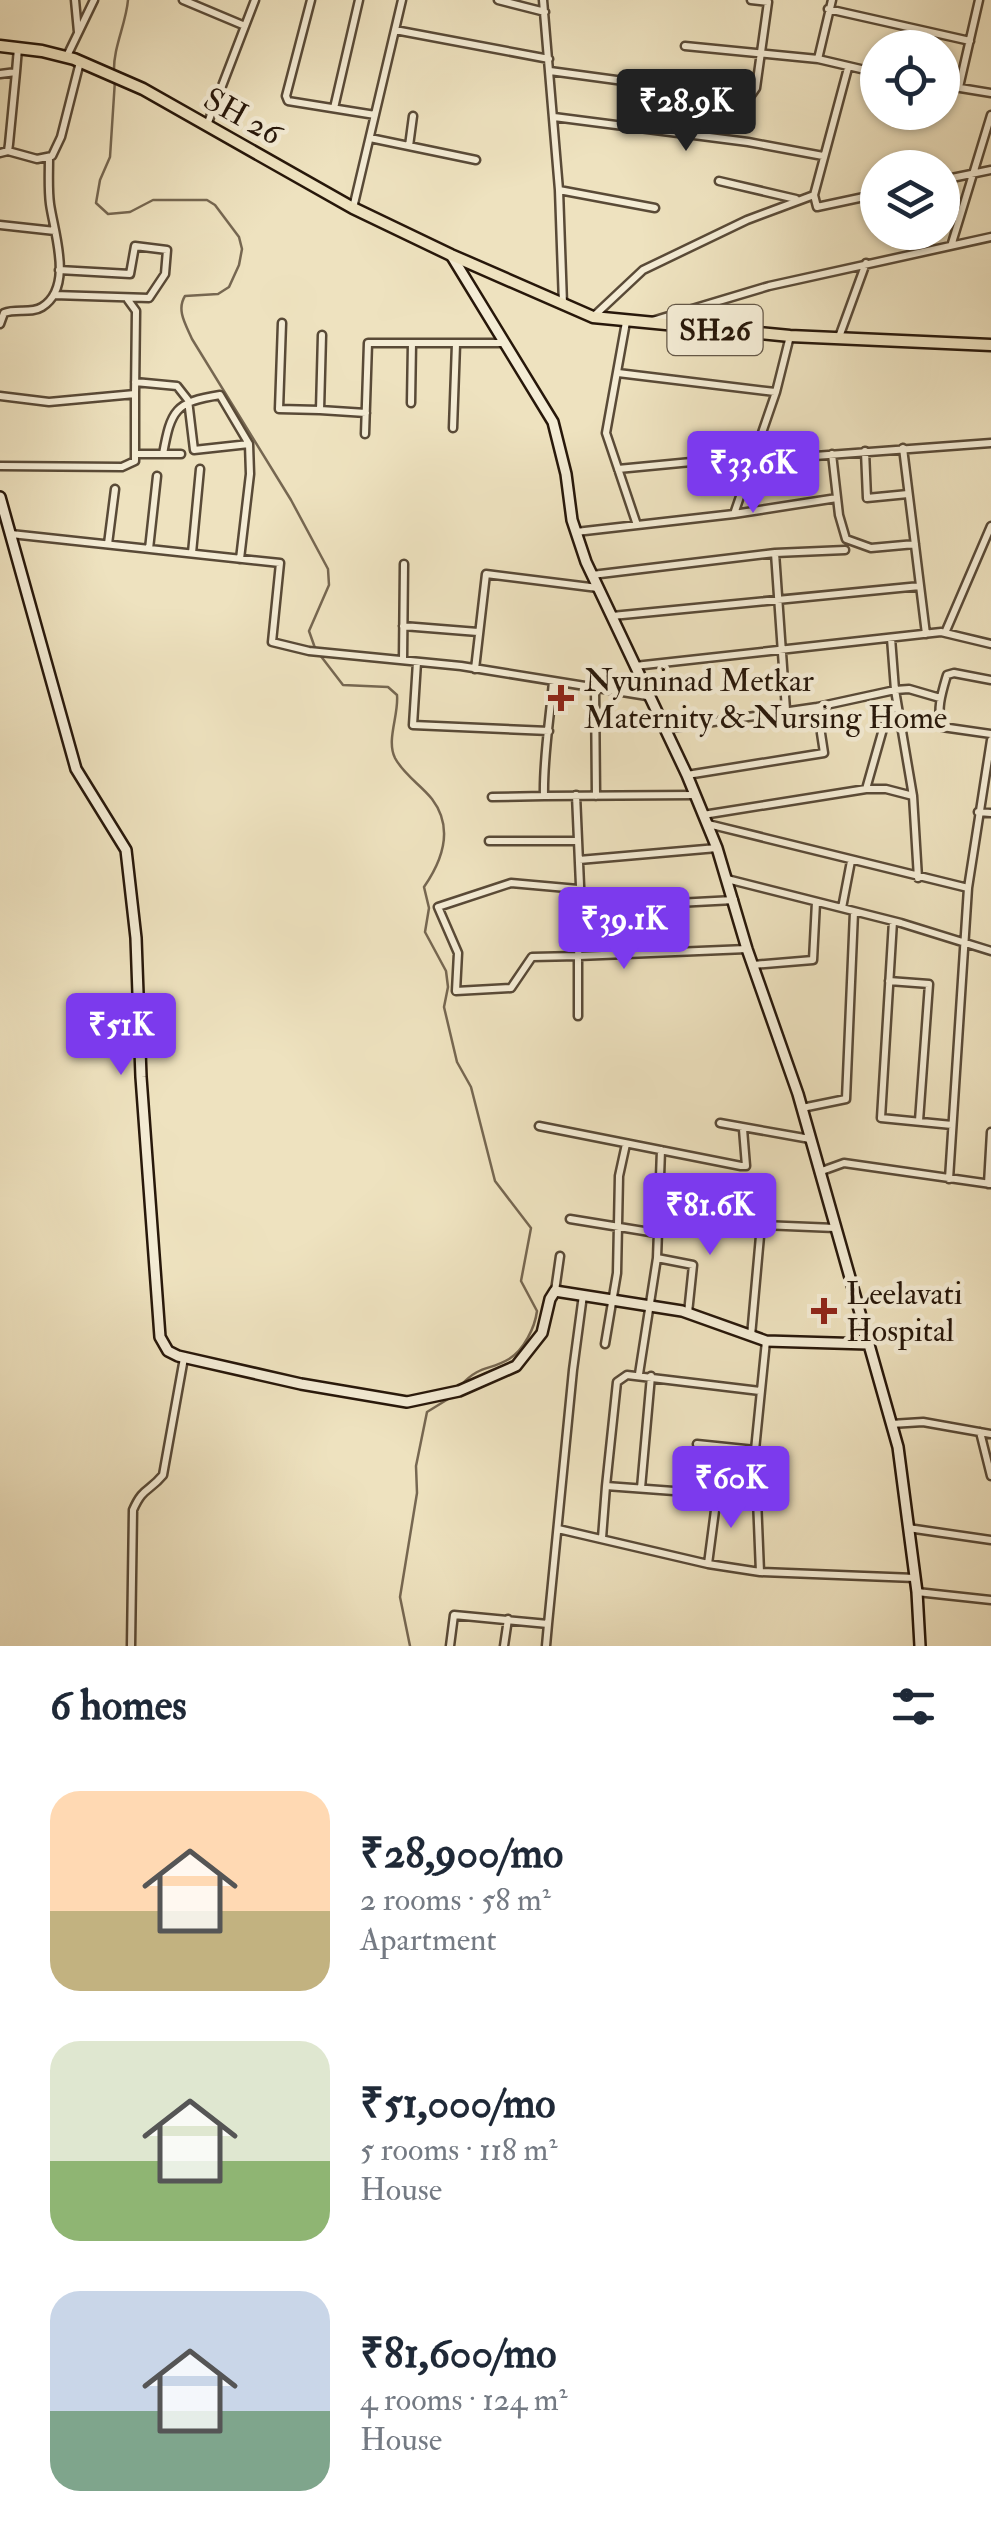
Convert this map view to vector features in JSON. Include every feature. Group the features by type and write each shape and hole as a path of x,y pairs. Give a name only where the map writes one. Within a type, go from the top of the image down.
{"main road":[{"name":"SH 26","path":"0,46 67,57 125,81 353,208 452,256"},
{"name":"SH26","path":"452,256 593,317 790,336 991,345"},
{"path":"452,256 553,422 576,532 592,575 717,848 802,1108 898,1447 920,1646"},
{"path":"0,497 3,519 11,534 76,769 126,850 136,938 141,1077 160,1338 168,1351 301,1384 407,1402 454,1391 506,1372 530,1352 542,1333 555,1291 688,1313 766,1341 868,1344"}],"street":[{"path":"75,0 78,33"},
{"path":"67,57 94,0"},
{"path":"183,0 204,4 245,26"},
{"path":"207,125 255,0"},
{"path":"311,0 286,96 288,101 375,115"},
{"path":"334,108 360,0"},
{"path":"353,208 402,0"},
{"path":"498,0 545,12"},
{"path":"543,0 559,190 563,305"},
{"path":"550,70 744,98 753,95 768,2 752,0"},
{"path":"960,80 979,0"},
{"path":"818,59 830,4 970,41"},
{"path":"395,30 549,59"},
{"path":"685,46 818,59 860,70"},
{"path":"18,48 4,152 49,158"},
{"path":"0,324 2,314 10,310 37,310 54,294 59,270 49,158 61,136 80,62"},
{"path":"848,68 814,196 816,207 860,198"},
{"path":"0,74 16,72"},
{"path":"960,88 991,93"},
{"path":"960,217 991,114"},
{"path":"409,146 413,116"},
{"path":"554,117 748,142 823,156"},
{"path":"370,138 476,160"},
{"path":"960,177 991,170"},
{"path":"720,181 797,200"},
{"path":"559,190 655,208"},
{"path":"593,317 642,270 797,200 814,196"},
{"path":"0,225 55,231"},
{"path":"960,243 991,237"},
{"path":"54,294 149,298 165,274 167,250 135,246 130,274 59,270"},
{"path":"641,324 769,286 926,250"},
{"path":"838,338 866,264"},
{"path":"0,466 122,467 135,461 136,312 128,299"},
{"path":"626,322 606,433 637,525"},
{"path":"282,323 278,408 366,413"},
{"path":"320,410 322,335"},
{"path":"734,514 776,392 790,336"},
{"path":"365,434 368,343 506,344"},
{"path":"411,403 412,344"},
{"path":"454,428 456,344"},
{"path":"618,373 776,392"},
{"path":"135,382 178,386 188,400 194,450 249,444"},
{"path":"0,396 49,402 135,394"},
{"path":"164,454 170,419 188,400 220,395 249,444 250,474 240,559"},
{"path":"618,469 754,456 774,459 991,442"},
{"path":"903,448 926,634"},
{"path":"865,451 866,498 908,494"},
{"path":"136,454 181,454"},
{"path":"832,454 846,539 871,548 915,544"},
{"path":"192,554 200,470"},
{"path":"149,549 157,476"},
{"path":"108,544 114,489"},
{"path":"576,532 837,498"},
{"path":"945,633 991,526"},
{"path":"11,534 280,563 272,642 309,651 475,669 647,696"},
{"path":"592,575 845,550"},
{"path":"775,554 786,710"},
{"path":"403,660 404,564"},
{"path":"475,669 486,574 598,588"},
{"path":"612,616 920,586"},
{"path":"403,626 478,632"},
{"path":"634,666 926,634 945,633 991,644"},
{"path":"890,638 913,796 918,878"},
{"path":"418,662 412,724 549,731"},
{"path":"949,1180 968,888 991,737 942,727 940,698 946,676 954,673 991,680"},
{"path":"544,796 543,762 554,682"},
{"path":"595,688 596,796"},
{"path":"665,729 910,688 940,698"},
{"path":"866,789 886,715 897,704"},
{"path":"687,776 824,753 817,706"},
{"path":"705,819 866,789 913,796"},
{"path":"576,795 582,908 578,1016"},
{"path":"492,797 695,795"},
{"path":"978,812 991,814"},
{"path":"705,819 918,878 968,888"},
{"path":"489,840 577,841"},
{"path":"579,860 717,848"},
{"path":"842,909 851,860"},
{"path":"727,879 991,951"},
{"path":"578,889 512,883 438,907 458,953 456,991 512,988 532,957 748,949"},
{"path":"582,908 734,900"},
{"path":"753,964 813,960 816,902"},
{"path":"802,1108 846,1099 854,912"},
{"path":"892,921 880,1118 952,1125"},
{"path":"889,981 929,984 919,1122"},
{"path":"720,1122 810,1139"},
{"path":"539,1126 746,1166 744,1128"},
{"path":"820,1172 844,1163 989,1184 991,1132"},
{"path":"605,1344 617,1273 620,1176 626,1144"},
{"path":"638,1374 657,1258 661,1150"},
{"path":"570,1219 656,1232"},
{"path":"752,1336 760,1225 835,1228"},
{"path":"555,1291 560,1256"},
{"path":"657,1258 693,1265 688,1313"},
{"path":"546,1646 583,1296"},
{"path":"760,1572 754,1450 766,1341"},
{"path":"130,1646 133,1510 141,1492 155,1485 162,1475 184,1358"},
{"path":"602,1538 617,1382 638,1374 760,1391"},
{"path":"641,1488 651,1376"},
{"path":"892,1424 924,1422 991,1434"},
{"path":"979,1430 991,1476"},
{"path":"698,1444 754,1450"},
{"path":"606,1486 756,1497"},
{"path":"708,1564 717,1495"},
{"path":"908,1528 991,1540"},
{"path":"558,1529 708,1564 760,1572 915,1578"},
{"path":"917,1592 991,1600"},
{"path":"450,1646 454,1615 548,1624"},
{"path":"504,1646 508,1620"}],"waterway":[{"path":"114,72 128,0"},
{"path":"115,80 110,157 96,203 108,214 130,212 153,200 207,200 239,237 239,265 229,287 218,294 185,296 182,312 192,339 291,500 328,569 329,585 309,631 315,648"},
{"path":"320,655 343,685 388,687 397,695 392,743 395,758 432,799 443,821 440,855 424,887 429,908 425,932 446,971 444,1007 457,1062 471,1087 495,1181 531,1228 521,1281 537,1311 531,1331 514,1355 474,1374 461,1385"},
{"path":"410,1646 400,1597 417,1493 416,1466 427,1412 453,1396"}],"place":[{"name":"Nyuninad Metkar Maternity & Nursing Home","path":"561,698"},
{"name":"Leelavati Hospital","path":"824,1311"}]}
